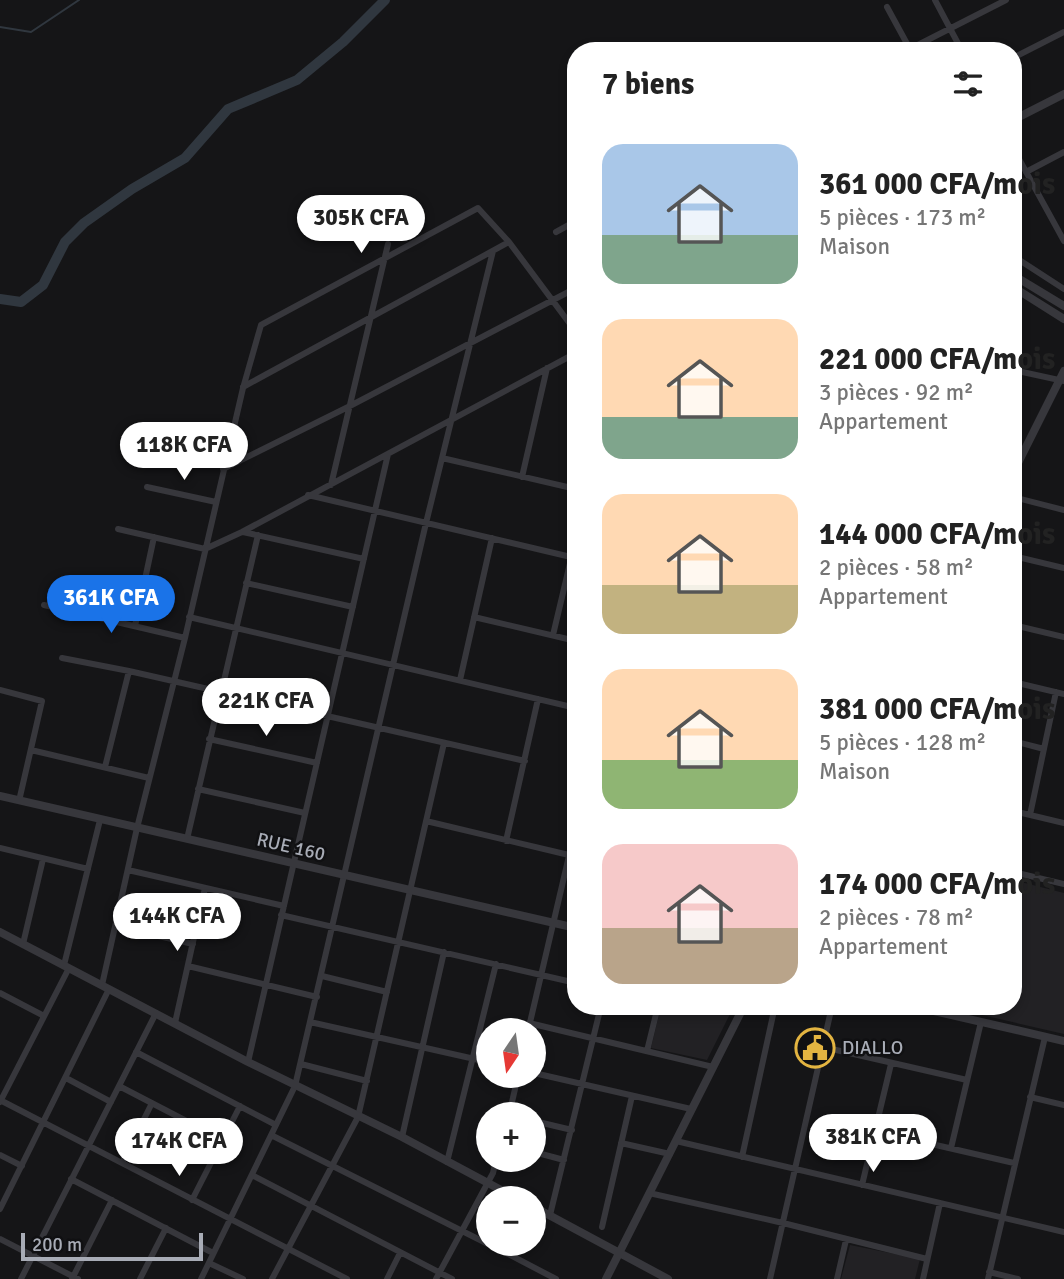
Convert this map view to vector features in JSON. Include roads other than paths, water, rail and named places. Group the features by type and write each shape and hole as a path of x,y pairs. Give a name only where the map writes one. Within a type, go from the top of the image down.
{"street":[{"path":"935,0 957,42"},
{"path":"925,42 1006,0"},
{"path":"887,7 905,42"},
{"path":"1022,53 1064,32"},
{"path":"1022,115 1064,94"},
{"path":"1026,172 1064,152"},
{"path":"1022,165 1064,242"},
{"path":"0,1209 66,1078 106,987 137,828 185,638 243,387 261,325 478,208 509,242 567,319"},
{"path":"556,232 567,226"},
{"path":"243,387 509,242"},
{"path":"331,485 388,244"},
{"path":"201,1279 295,1086 450,420 493,251"},
{"path":"1022,263 1064,289"},
{"path":"1022,280 1064,306"},
{"path":"223,469 567,293"},
{"path":"1022,293 1064,319"},
{"path":"118,529 205,549 331,485 567,358"},
{"path":"522,477 547,368"},
{"path":"1022,454 1062,381 1064,371"},
{"path":"1022,372 1062,381"},
{"path":"248,1062 388,454"},
{"path":"442,458 567,487"},
{"path":"147,487 216,502"},
{"path":"308,495 567,556"},
{"path":"1022,499 1064,510"},
{"path":"242,532 363,559"},
{"path":"187,839 258,535"},
{"path":"135,626 154,537"},
{"path":"460,680 492,538"},
{"path":"1022,558 1064,568"},
{"path":"553,635 567,574"},
{"path":"246,583 353,607"},
{"path":"44,605 185,638"},
{"path":"189,617 567,706"},
{"path":"474,617 567,639"},
{"path":"1022,627 1064,636"},
{"path":"62,659 129,671 524,761"},
{"path":"105,767 129,671"},
{"path":"1022,684 1060,693 1044,749 1030,815"},
{"path":"0,690 42,701 19,801"},
{"path":"506,841 538,699"},
{"path":"209,738 317,763"},
{"path":"272,1279 358,1117 444,743"},
{"path":"1022,743 1044,749"},
{"path":"31,750 149,778"},
{"path":"198,789 305,814"},
{"name":"RUE 160","path":"0,796 567,926"},
{"path":"1022,813 1064,823"},
{"path":"100,820 66,967 0,1101 347,1279"},
{"path":"426,821 567,855"},
{"path":"0,848 88,870"},
{"path":"23,944 43,859"},
{"path":"531,1018 567,864"},
{"path":"128,870 284,905"},
{"path":"1022,874 1064,884"},
{"path":"175,1023 205,888"},
{"path":"281,915 567,981"},
{"path":"116,926 193,944"},
{"path":"0,932 248,1062 402,1137 494,1186"},
{"path":"402,1137 444,952"},
{"path":"447,1161 496,964"},
{"path":"188,966 317,997"},
{"path":"322,976 387,992"},
{"path":"1,996 44,1016"},
{"path":"21,1279 156,1013"},
{"path":"550,1215 599,1015"},
{"path":"647,1051 656,1015"},
{"path":"606,1279 739,1015"},
{"path":"742,1157 773,1015"},
{"path":"770,1279 830,1015"},
{"path":"951,1015 1064,1041"},
{"path":"310,1022 476,1060"},
{"path":"951,1148 981,1022"},
{"path":"546,1030 713,1067"},
{"path":"1018,1279 988,1276 1045,1037"},
{"path":"823,1047 967,1080"},
{"path":"136,1052 276,1125"},
{"path":"301,1063 367,1081"},
{"path":"862,1185 891,1064"},
{"path":"546,1076 691,1109"},
{"path":"66,1078 111,1102"},
{"path":"119,1086 223,1140"},
{"path":"602,1227 632,1096"},
{"path":"1030,1097 1064,1105"},
{"path":"122,1163 152,1103"},
{"path":"192,1200 240,1106"},
{"path":"546,1124 572,1130"},
{"path":"875,1131 1014,1163"},
{"path":"271,1135 476,1238"},
{"path":"676,1141 1064,1232"},
{"path":"621,1143 670,1154"},
{"path":"0,1155 22,1166"},
{"path":"546,1155 564,1160"},
{"path":"437,1276 493,1172"},
{"path":"251,1175 400,1253 437,1276 452,1279"},
{"path":"71,1179 213,1253"},
{"path":"649,1193 927,1259"},
{"path":"0,1239 74,1278 112,1200"},
{"path":"923,1279 940,1203"},
{"path":"546,1213 668,1279"},
{"path":"140,1279 166,1228"},
{"path":"836,1279 846,1240"},
{"path":"387,1279 400,1253"},
{"path":"512,1256 556,1279"},
{"path":"209,1263 243,1279"}],"waterway":[{"path":"0,27 31,32 79,0"},
{"path":"0,299 21,302 43,285 65,242 84,223 132,189 185,158 228,109 297,80 343,42 385,0"}],"place":[{"name":"DIALLO","path":"815,1048"}]}
